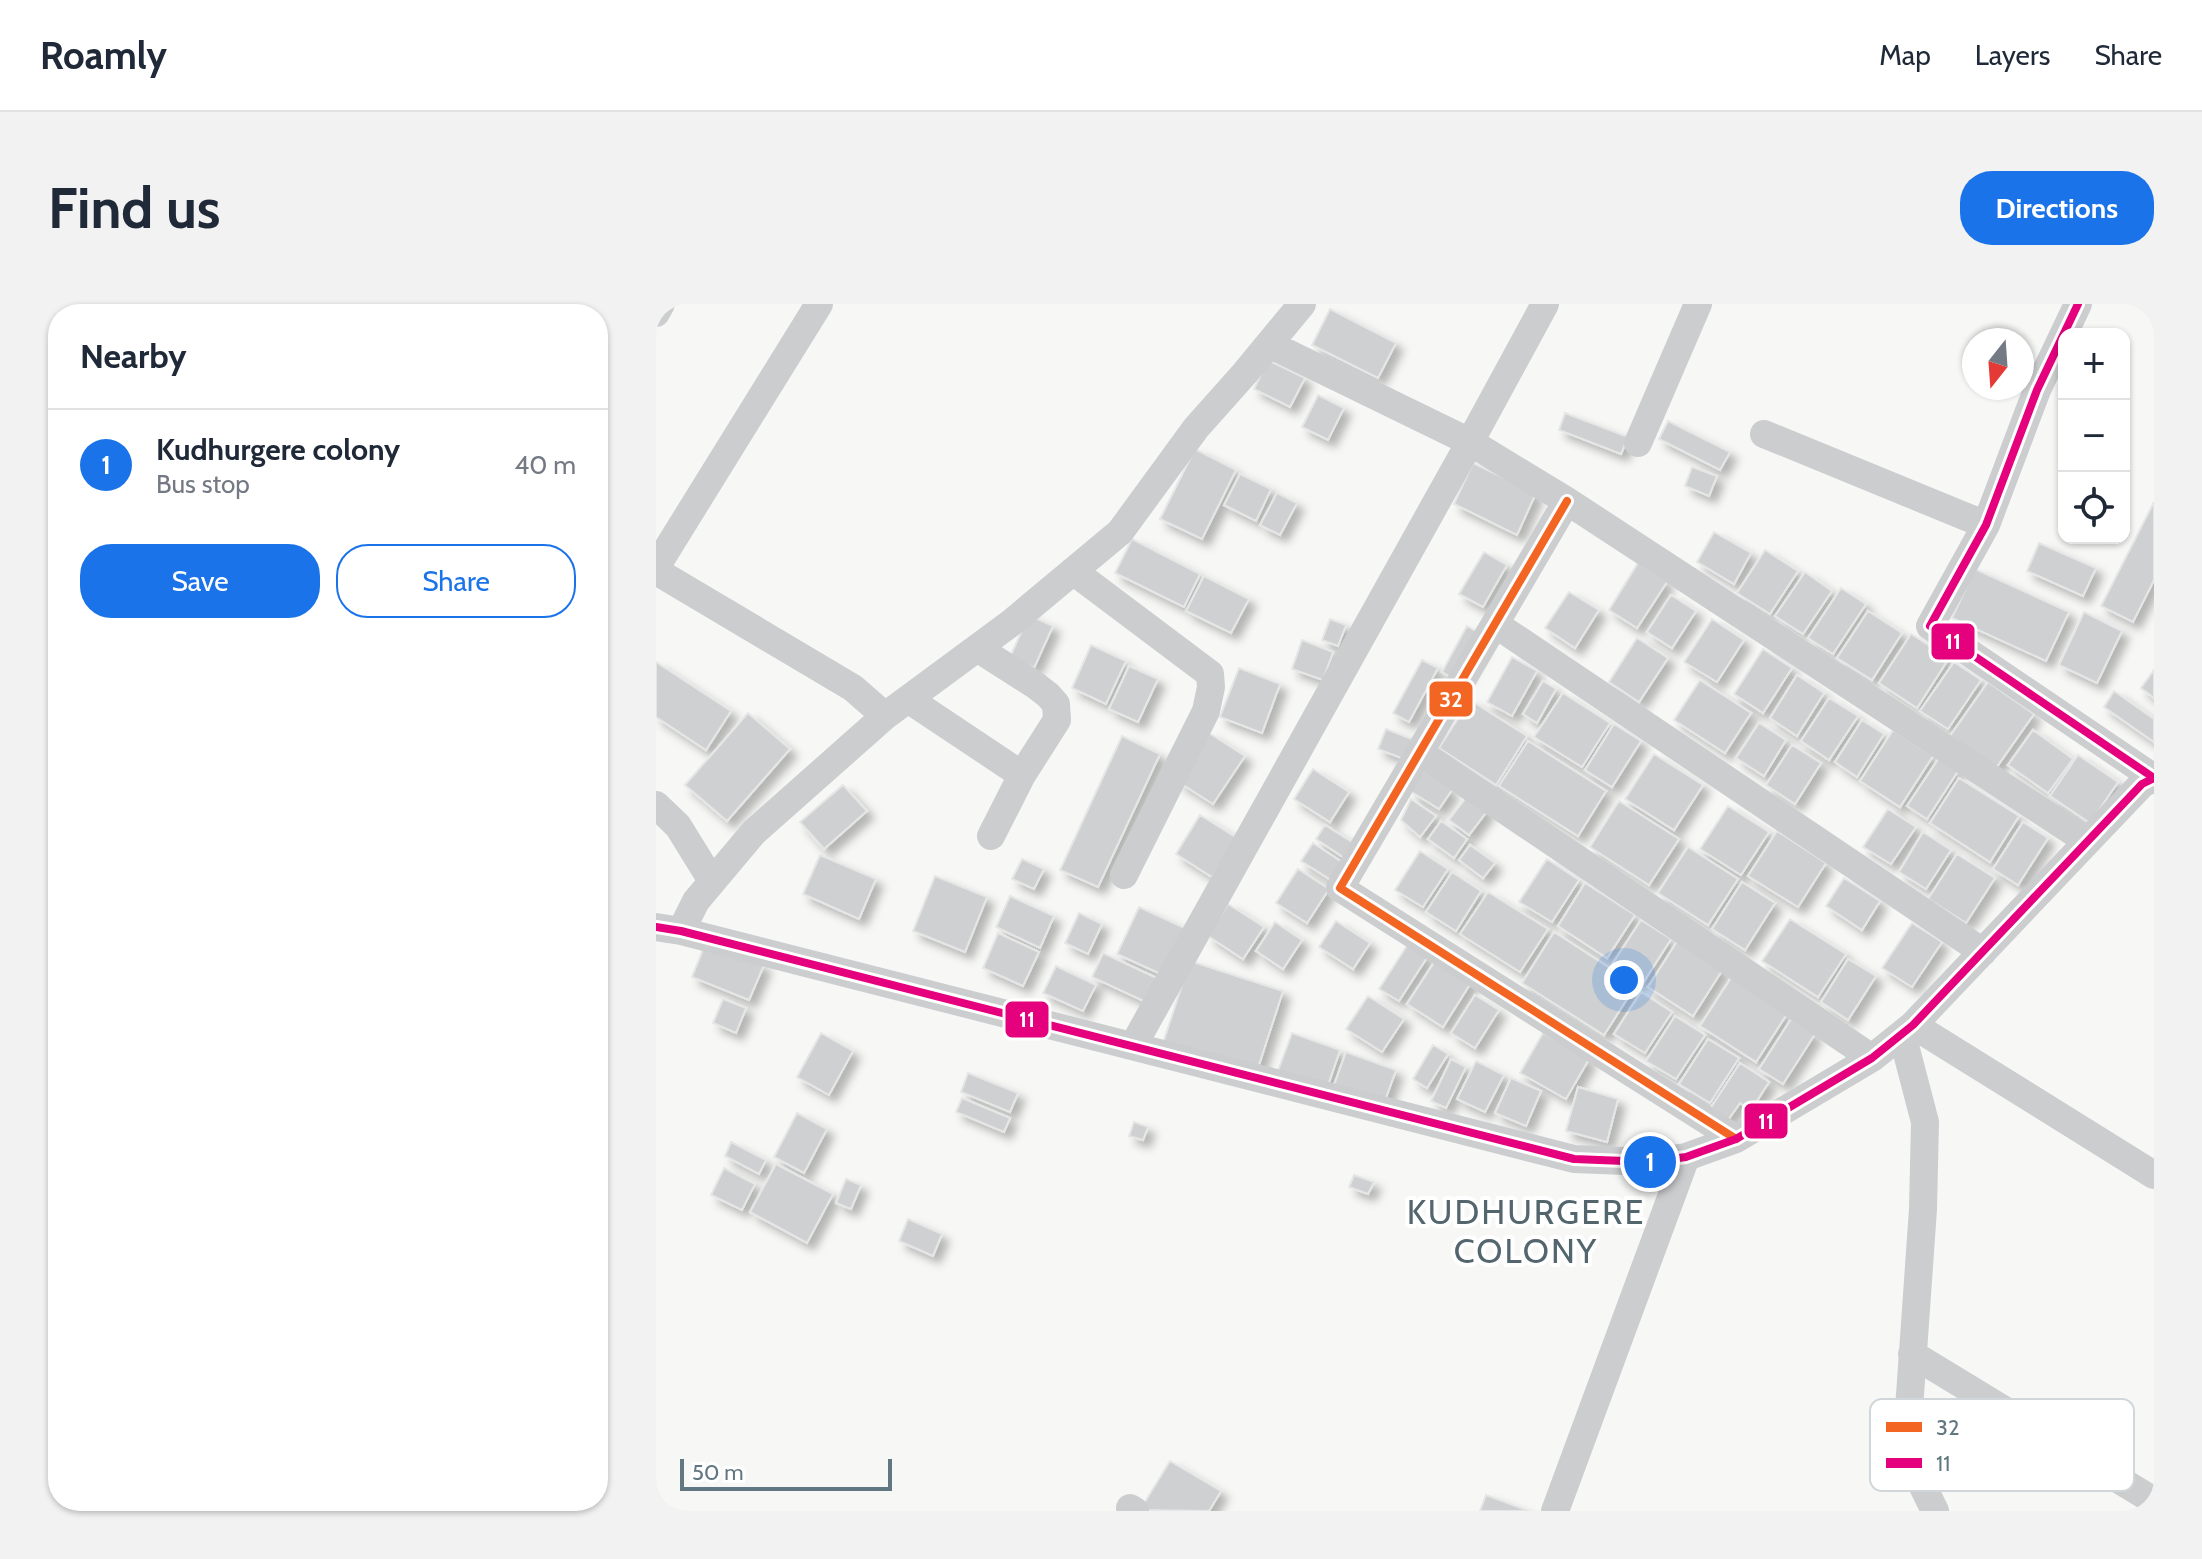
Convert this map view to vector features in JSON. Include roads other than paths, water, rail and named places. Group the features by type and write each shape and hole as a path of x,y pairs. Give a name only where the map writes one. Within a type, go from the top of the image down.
{"street":[{"path":"656,313 661,304"},
{"path":"819,304 656,569 853,688 897,707 1022,775"},
{"path":"668,929 754,832 897,707 977,648 1120,532 1196,428 1302,304"},
{"path":"1133,1046 1545,304"},
{"path":"668,929 1574,1159 1650,1162 1686,1157 1736,1139 1872,1058 1907,1030 2087,841 2147,793 1930,626 1986,525 2037,390 2078,304"},
{"path":"1638,443 1696,305"},
{"path":"1269,344 1470,442 1567,501 2087,841"},
{"path":"1764,434 1986,525"},
{"path":"1567,501 1340,888 1736,1139"},
{"path":"1073,571 1210,674 1206,711 1124,875"},
{"path":"1495,624 1983,952"},
{"path":"977,648 1035,685 1056,704 1057,720 1022,775 991,836"},
{"path":"1419,752 1872,1058"},
{"path":"656,805 678,826 712,881"},
{"path":"1907,1030 2154,1175"},
{"path":"1907,1030 1925,1122 1923,1209 1909,1399"},
{"path":"1555,1511 1686,1157"},
{"path":"1912,1354 1986,1399"},
{"path":"2134,1489 2154,1501"},
{"path":"1925,1491 1935,1511"}],"place":[{"name":"Kudhurgere colony","path":"1650,1162"}],"district":[{"name":"KUDHURGERE COLONY","path":"1526,1232"}]}
